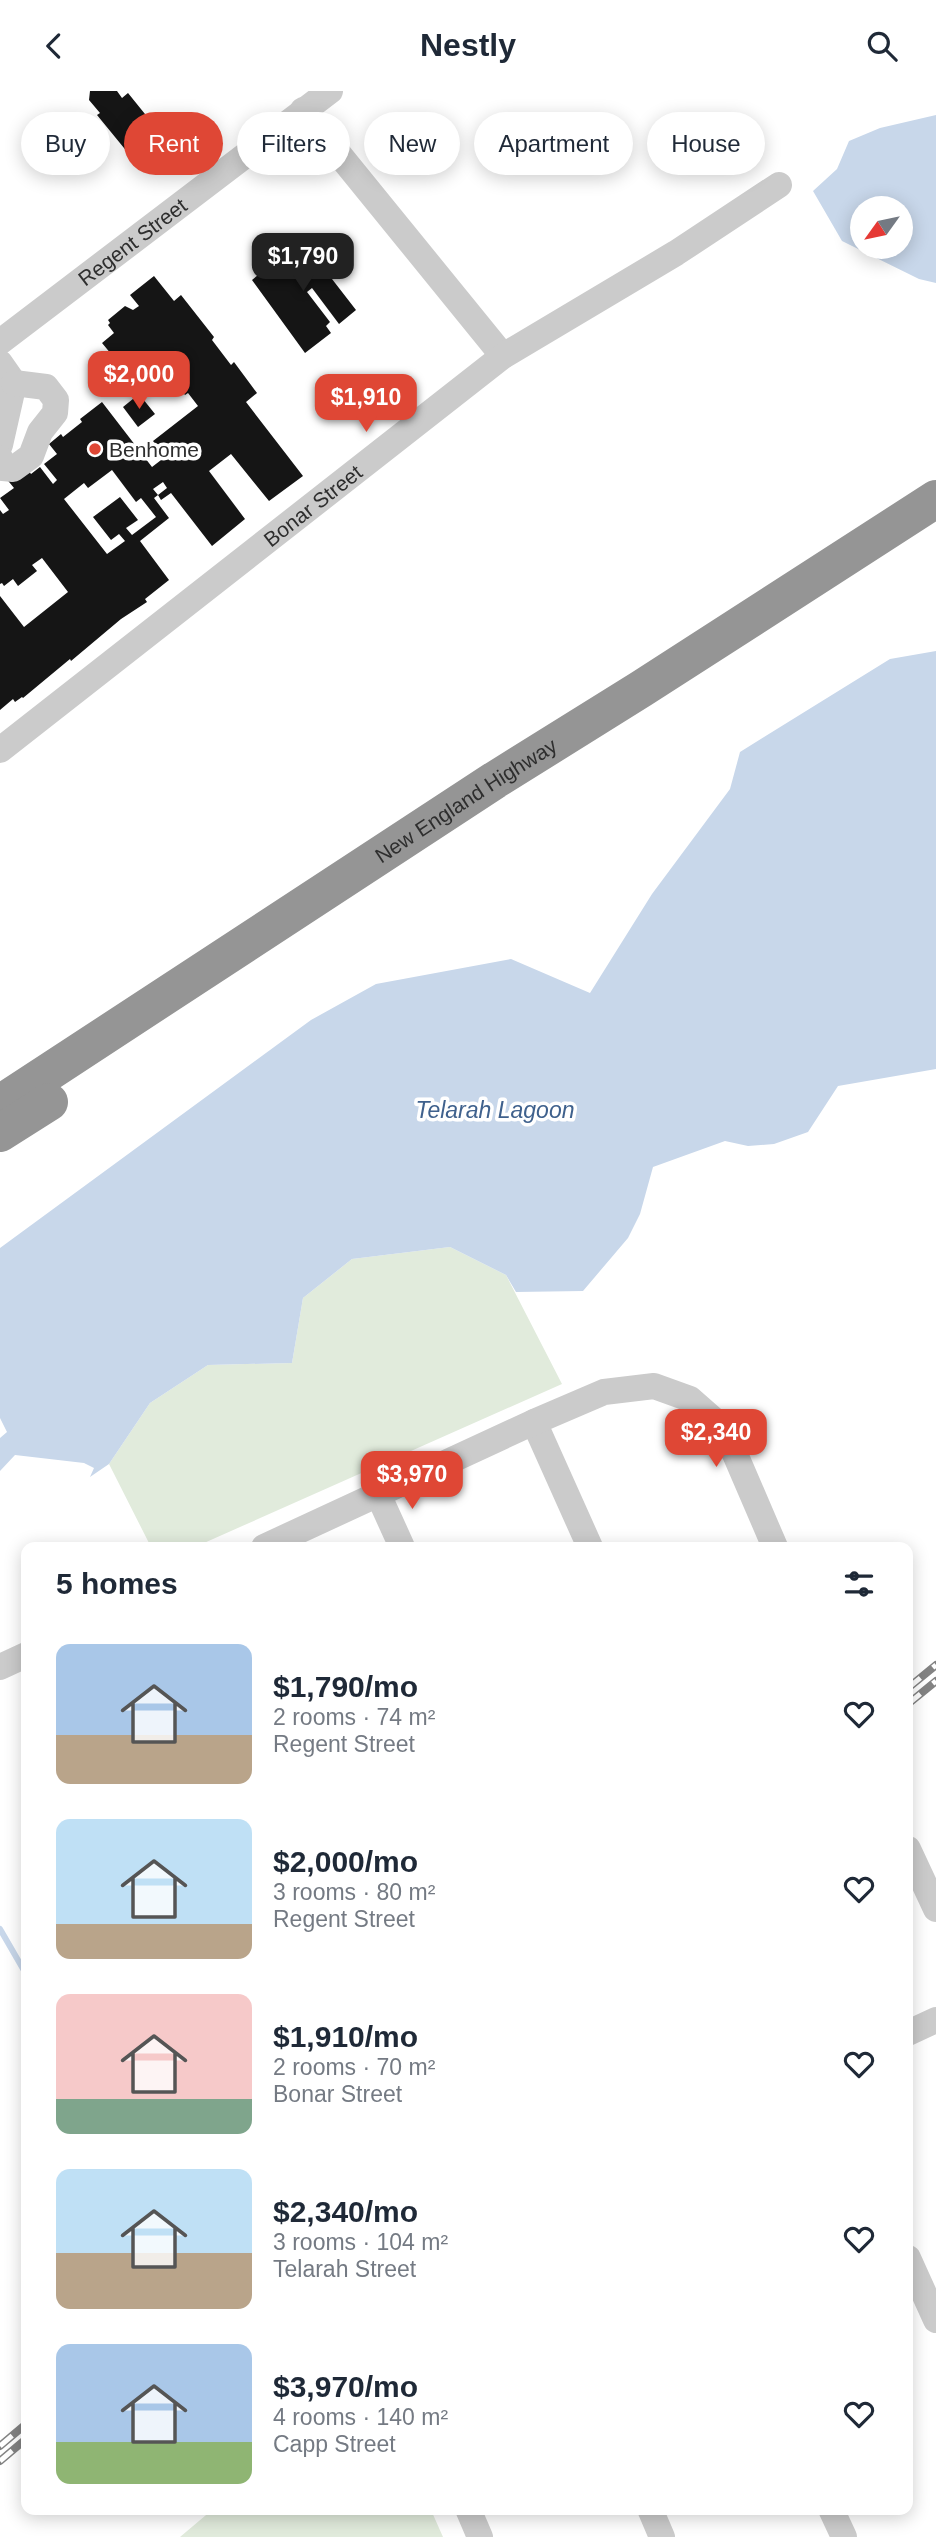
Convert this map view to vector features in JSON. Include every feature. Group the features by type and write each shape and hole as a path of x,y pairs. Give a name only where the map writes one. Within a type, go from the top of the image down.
{"highway":[{"name":"New England Highway","path":"0,1104 495,780 936,499"},
{"name":"New England Highway","path":"0,1133 506,804 936,530"}],"street":[{"name":"Regent Street","path":"0,342 330,91"},
{"path":"303,110 503,356"},
{"name":"Bonar Street","path":"0,750 503,356 676,253 779,184"},
{"path":"0,445 7,373 46,387 56,400 55,413 40,432 31,456 13,469 3,468 0,458"},
{"path":"275,1542 604,1392 654,1386 690,1399 715,1421 735,1454 773,1542"},
{"path":"534,1422 588,1542"},
{"path":"378,1494 400,1542"},
{"path":"0,1667 21,1657"},
{"path":"913,1860 936,1909"},
{"path":"913,2031 936,2020"},
{"path":"913,2269 936,2320"},
{"path":"471,2515 480,2537"},
{"path":"653,2515 662,2537"},
{"path":"834,2515 844,2537"}],"green space":[{"path":"450,1247 506,1275 562,1384 206,1542 148,1542 109,1464 150,1403 208,1365 292,1363 303,1298 352,1259"},
{"path":"206,2515 433,2515 443,2537 180,2537"}],"water":[{"path":"936,115 936,283 919,279 878,259 914,259 914,196 850,196 850,245 842,241 813,191 837,169 849,141 880,128"},
{"name":"Telarah Lagoon","path":"936,651 936,1069 838,1086 808,1132 774,1144 748,1146 725,1141 653,1167 640,1214 628,1238 583,1291 516,1292 506,1275 450,1247 352,1259 303,1298 292,1363 208,1365 150,1403 109,1464 90,1477 94,1468 84,1463 15,1455 0,1471 0,1438 7,1432 0,1418 0,1248 311,1020 376,984 511,959 590,993 652,894 730,789 740,752 890,659"}],"building":[{"path":"90,91 117,91 122,98 128,93 143,112 124,112 124,148 110,131 110,112 99,112 89,100"},
{"path":"301,237 315,255 322,249 334,265 330,269 335,276 332,279 356,310 339,324 312,288 307,292 330,322 326,326 331,333 305,353 252,280 274,262 272,259"},
{"path":"154,276 174,301 181,295 214,337 212,340 231,365 234,362 257,393 246,402 303,476 269,501 231,454 209,471 245,519 212,546 171,493 161,500 158,495 154,498 169,518 140,541 169,580 145,599 147,602 121,619 23,698 15,702 13,699 0,710 0,596 24,627 68,592 42,558 32,565 37,571 18,586 13,579 4,586 0,584 0,510 3,514 9,510 0,498 14,488 5,477 23,463 31,474 40,467 53,484 57,480 44,464 57,454 49,444 82,422 80,419 102,402 152,467 165,457 153,441 198,406 169,375 172,372 161,356 142,369 138,363 126,372 102,343 114,333 108,320 125,306 133,310 139,306 130,295","holes":["112,470 136,502 141,498 156,517 132,535 126,528 138,520 120,497 93,517 111,540 119,534 125,541 107,554 64,499 84,483 88,488","163,482 167,488 158,495 153,489"]},
{"path":"139,394 155,414 138,427 123,407"}],"waterway":[{"path":"0,1929 21,1965"}],"railway":[{"path":"913,1684 936,1665"},
{"path":"913,1700 936,1681"},
{"path":"0,2446 21,2428"},
{"path":"0,2461 21,2443"}],"place":[{"name":"Benhome","path":"95,449"}]}
